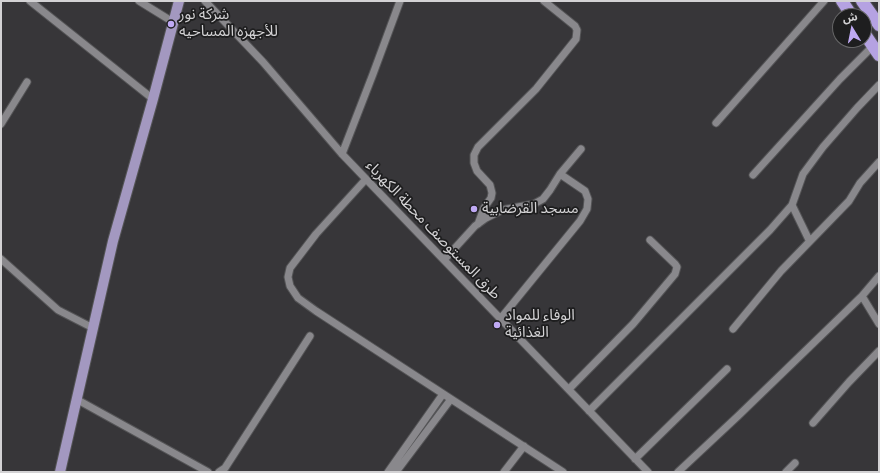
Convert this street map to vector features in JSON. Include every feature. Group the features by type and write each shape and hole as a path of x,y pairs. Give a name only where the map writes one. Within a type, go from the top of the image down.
{"highway":[{"path":"862,1 879,25"}],"main road":[{"path":"60,472 113,241 179,1"}],"street":[{"path":"30,1 153,99"},
{"path":"139,1 173,22"},
{"name":"طرق المستوصف محطة الكهرباء","path":"205,1 263,62 342,154 648,472"},
{"path":"342,154 400,1"},
{"path":"478,224 492,193 490,185 477,171 474,163 474,155 478,147 536,89 576,39 577,30 575,26 544,1"},
{"path":"716,123 824,1"},
{"path":"753,175 840,79 876,50"},
{"path":"1,124 27,82"},
{"path":"589,411 770,230 792,205 803,174 823,147 879,85"},
{"path":"444,260 478,224 502,210 534,204 543,199 560,174 581,149"},
{"path":"733,329 809,240 849,201 860,183 879,162"},
{"path":"501,318 580,221 587,209 588,199 585,191 560,174"},
{"path":"366,179 316,234 290,268 288,277 290,286 298,298 563,472"},
{"path":"792,205 809,240"},
{"path":"569,389 633,324 675,274 677,267 675,264 650,240"},
{"path":"1,259 58,310 93,328"},
{"path":"678,472 862,296 879,276"},
{"path":"862,296 879,324"},
{"path":"219,472 226,468 310,336"},
{"path":"813,423 879,351"},
{"path":"635,459 727,369"},
{"path":"388,472 443,394"},
{"path":"76,399 208,472"},
{"path":"396,472 451,399"},
{"path":"504,472 524,446"},
{"path":"786,472 795,463"}],"place":[{"name":"شركة نور للأجهزه المساحيه","path":"171,24"},
{"name":"مسجد القرضابية","path":"474,209"},
{"name":"الوفاء للمواد الغذائية","path":"497,325"}]}
